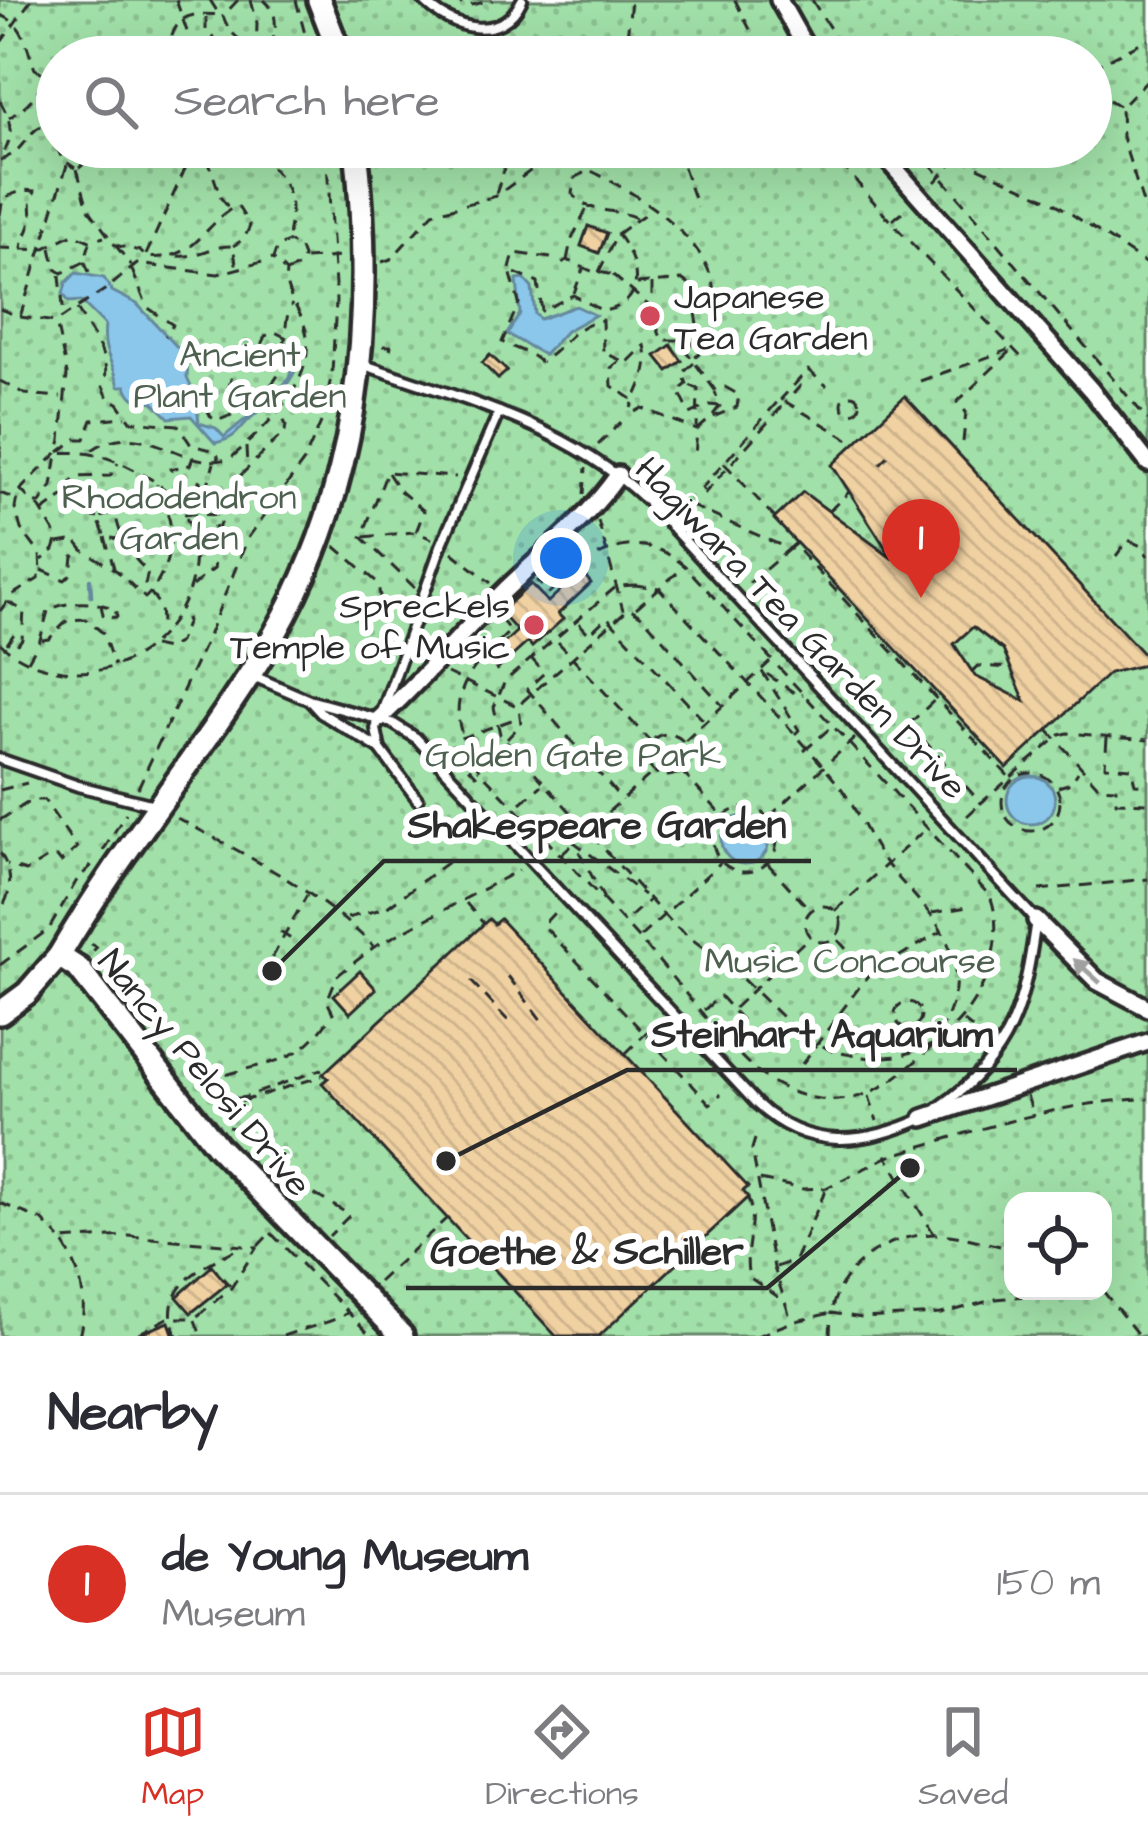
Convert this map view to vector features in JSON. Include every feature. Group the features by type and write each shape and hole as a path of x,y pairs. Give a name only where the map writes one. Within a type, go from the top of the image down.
{"street":[{"path":"319,0 333,36"},
{"path":"779,0 799,36"},
{"path":"0,1013 27,993 58,956 168,812 292,603 347,442 362,364 364,259 358,168"},
{"path":"895,168 1091,390 1148,463"},
{"path":"379,719 434,668 505,590 595,507 618,475"},
{"name":"Hagiwara Tea Garden Drive","path":"1036,920 1097,981 1148,1008"},
{"name":"Nancy Pelosi Drive","path":"58,956 79,969 238,1171 402,1336"},
{"path":"923,1118 1148,1042"}],"lane":[{"path":"423,0 444,18 478,28 506,21 522,0"},
{"name":"Hagiwara Tea Garden Drive","path":"362,364 564,440 618,475 1036,920"},
{"path":"418,800 380,748 379,719 462,493 499,412"},
{"path":"250,674 309,700 405,730 757,1104 778,1123 807,1136 843,1141 881,1135 923,1118 968,1085 1006,1036 1029,979 1036,920"},
{"path":"309,700 321,713 380,748"},
{"path":"0,759 168,812"}],"path":[{"path":"0,44 31,0"},
{"path":"176,0 190,36"},
{"path":"210,0 235,36"},
{"path":"172,36 185,17 195,12 220,14 238,0"},
{"path":"251,0 257,36"},
{"path":"264,0 274,11 274,36"},
{"path":"296,0 305,36"},
{"path":"451,0 467,6 493,0"},
{"path":"627,36 631,0"},
{"path":"735,0 753,36"},
{"path":"812,0 835,36"},
{"path":"0,15 14,21 23,34 36,70"},
{"path":"207,16 206,31 211,36"},
{"path":"1112,57 1148,39"},
{"path":"1148,79 1121,107 1123,137 1148,218"},
{"path":"9,118 36,93"},
{"path":"0,101 9,118 11,137 0,159"},
{"path":"1112,102 1121,107"},
{"path":"0,159 16,154 36,128"},
{"path":"20,317 66,168"},
{"path":"0,308 20,317 56,322 141,264 186,168"},
{"path":"210,168 220,198 230,209"},
{"path":"271,168 283,180 291,212 288,242"},
{"path":"0,965 51,930 76,880 99,857 134,800 248,538 304,460 322,419 334,342 335,257 328,168"},
{"path":"496,196 505,168"},
{"path":"380,262 391,259 433,213 496,196 534,168"},
{"path":"683,168 697,207"},
{"path":"845,168 1024,360"},
{"path":"934,168 1148,420"},
{"path":"935,182 950,168"},
{"path":"980,168 1052,201 1148,265"},
{"path":"77,169 88,208 132,268 145,308 169,320 173,330 165,336"},
{"path":"636,218 622,211 599,212 588,207 572,194 575,178 589,170 613,181 650,211 667,215 714,280 713,305 696,307"},
{"path":"1137,190 1148,188"},
{"path":"0,215 8,194 35,191 29,200 31,220 22,236 22,249"},
{"path":"485,200 488,212"},
{"path":"146,257 176,256 201,254 220,245 233,246 244,239 250,226 237,205 200,242 176,256"},
{"path":"588,207 564,261 614,275 650,306"},
{"path":"599,272 617,234 650,211"},
{"path":"891,222 902,212"},
{"path":"0,248 41,250 74,234 90,242 106,236"},
{"path":"573,295 598,310 621,305 636,284 637,266 617,234"},
{"path":"89,272 84,260 90,242"},
{"path":"273,259 277,247 288,242 298,246 303,259"},
{"path":"115,244 140,250 146,257"},
{"path":"233,246 238,270"},
{"path":"50,248 61,273 64,317"},
{"path":"551,258 514,254 508,266 519,303 502,342 518,352 531,353 540,362 569,333 602,320 603,352 627,363 645,345 646,372 633,410 642,408 697,430"},
{"path":"303,259 351,256"},
{"path":"141,264 199,274 238,270 273,259"},
{"path":"273,259 286,272"},
{"path":"286,272 296,270 303,259"},
{"path":"61,273 84,260"},
{"path":"511,271 538,283 542,311 573,295 583,268"},
{"path":"57,453 91,451 126,436 193,456 217,461 231,458 278,410 303,373 307,335 284,284 286,272"},
{"path":"636,284 683,280 692,286 698,325 710,345 683,374 698,389 695,456"},
{"path":"652,282 650,306 662,340 678,340 715,390 720,406"},
{"path":"287,338 275,332 261,345 237,354 229,387 213,395 207,409 211,417 218,421 233,414 239,403 269,391 285,362 282,352 287,338 284,326 294,302"},
{"path":"77,309 110,369 105,393 127,416 138,423 178,424 191,445 216,451 205,495"},
{"path":"15,508 35,503 52,486 67,374 56,322"},
{"path":"685,349 704,334"},
{"path":"334,342 347,343"},
{"path":"383,346 391,346 388,356"},
{"path":"920,382 1013,349"},
{"path":"963,442 966,412 957,402 1013,349"},
{"path":"620,358 611,368 612,386 634,400"},
{"path":"705,493 809,368 827,386"},
{"path":"0,381 26,394 62,397"},
{"path":"688,384 679,391 690,414 720,406"},
{"path":"783,400 801,385"},
{"path":"711,418 731,411 740,400 736,390 715,390"},
{"path":"783,400 855,443"},
{"path":"850,404 859,410"},
{"path":"697,430 720,406"},
{"path":"190,586 214,569 219,526 247,468 285,431 278,410"},
{"path":"0,611 38,579 42,570 42,560 21,530 15,508 20,489 57,453 76,439 85,439 92,420 127,416"},
{"path":"598,445 621,422"},
{"path":"0,424 0,467"},
{"path":"245,445 247,468"},
{"path":"20,627 2,645 12,653 28,662 82,674 114,668 153,646 182,609 190,586 190,535 184,514 157,483 91,451"},
{"path":"181,488 184,479 170,469 190,466 193,456"},
{"path":"74,490 72,479 110,476 118,461"},
{"path":"726,465 776,518"},
{"path":"387,472 457,477 462,493"},
{"path":"387,472 399,490 424,511 416,532"},
{"path":"362,537 387,472"},
{"path":"170,493 201,482 194,477"},
{"path":"209,482 221,494"},
{"path":"42,560 58,542 70,538 114,569 142,598 152,592 167,560 170,538 157,483"},
{"path":"192,487 213,499 233,491"},
{"path":"649,488 789,549 797,548 1011,778"},
{"path":"20,489 42,512 58,542"},
{"path":"42,512 74,490 93,491 86,515 116,516 118,539 105,537"},
{"path":"829,511 849,492"},
{"path":"0,494 17,499"},
{"path":"595,507 622,610"},
{"path":"184,514 224,515"},
{"path":"98,518 114,569"},
{"path":"190,535 219,526"},
{"path":"320,532 378,583 380,597 414,624"},
{"path":"362,537 416,532 437,544"},
{"path":"119,534 128,542 136,563 148,571 145,586 160,606 161,624 169,630"},
{"path":"362,537 417,588"},
{"path":"1117,556 1128,540 1148,556"},
{"path":"735,596 796,543"},
{"path":"490,605 510,631 464,679 458,707 461,738 470,754 755,1070 786,1090 810,1098 841,1100 868,1094 899,1076 962,1020 988,967 995,911 986,891 686,566 650,548 606,549 580,564 549,593 526,571"},
{"path":"42,570 65,580 71,574 73,556 82,550"},
{"path":"450,551 505,590"},
{"path":"519,707 622,610 635,609 686,566"},
{"path":"617,586 659,587 844,792 886,864 930,914 953,959 955,987 949,1017 932,1045 900,1056 870,1058 817,1044 664,915 505,741 496,726 497,696 509,677 617,586"},
{"path":"7,601 25,611 22,639 12,653"},
{"path":"28,662 48,611 62,602 110,606 117,613 114,620 106,620 99,628"},
{"path":"79,604 79,619"},
{"path":"101,606 106,620"},
{"path":"153,646 167,649 178,642 187,621 182,609"},
{"path":"635,609 722,705"},
{"path":"578,622 589,634 607,617 705,722"},
{"path":"40,640 49,639 63,622 79,619 99,628 114,668"},
{"path":"463,637 482,658"},
{"path":"557,640 651,742"},
{"path":"531,658 544,674 527,689 622,800"},
{"path":"683,742 772,660"},
{"path":"972,671 978,666 1010,668"},
{"path":"434,668 519,707 521,724 505,741"},
{"path":"761,670 799,696 804,693"},
{"path":"761,670 799,730 794,736"},
{"path":"894,738 938,698"},
{"path":"445,752 461,738 522,717"},
{"path":"908,724 980,803"},
{"path":"803,751 829,729"},
{"path":"1048,730 1079,770 1099,787 1116,788 1116,802 1148,803"},
{"path":"967,816 1052,738 1068,733 1148,740"},
{"path":"667,734 683,742 688,754 681,771 670,776 653,771 646,760 651,742 667,734"},
{"path":"1107,736 1105,766 1131,768 1135,784 1148,784"},
{"path":"768,818 856,737"},
{"path":"470,754 462,760 477,776"},
{"path":"1057,788 1072,783 1079,770"},
{"path":"559,855 653,771"},
{"path":"681,771 723,816"},
{"path":"1035,773 1057,788 1060,802 1053,820 1035,831 1011,823 1003,807 1011,778 1035,773"},
{"path":"0,790 55,778"},
{"path":"520,803 543,783"},
{"path":"0,820 32,800 44,800 77,848 61,862 49,857 26,871 7,865"},
{"path":"747,808 768,818 777,842 767,863 743,872 721,862 713,838 723,816 747,808"},
{"path":"168,812 263,864 345,919 374,947"},
{"path":"53,829 61,824"},
{"path":"835,911 927,828"},
{"path":"574,842 650,898"},
{"path":"574,842 608,906"},
{"path":"0,854 10,887 0,911"},
{"path":"345,919 386,908 452,859"},
{"path":"639,938 721,862"},
{"path":"767,863 811,910"},
{"path":"208,1082 287,1060 316,1040 334,1013 327,1000 337,976 374,947 519,870"},
{"path":"1039,890 1148,879"},
{"path":"272,958 308,894"},
{"path":"630,917 650,898"},
{"path":"466,902 484,924"},
{"path":"822,906 835,911 841,922 836,937 821,943 809,936 804,921 811,910 822,906"},
{"path":"930,914 973,906"},
{"path":"554,913 543,925 644,1035 710,1104 721,1094"},
{"path":"802,1064 869,974 941,932"},
{"path":"734,1009 809,936"},
{"path":"836,937 869,974"},
{"path":"91,944 97,947 92,952"},
{"path":"508,976 545,1025"},
{"path":"471,981 514,1027"},
{"path":"702,1012 720,996 734,1009 745,1024 729,1041"},
{"path":"905,1003 916,1006 920,1013 916,1024 909,1028 898,1023 898,1007 905,1003"},
{"path":"625,1054 659,1020"},
{"path":"962,1020 988,1041"},
{"path":"916,1024 932,1045"},
{"path":"322,1073 220,1108 224,1100 322,1073"},
{"path":"868,1094 880,1129"},
{"path":"1027,1095 1035,1118"},
{"path":"758,1180 803,1189 826,1188 887,1157 988,1125 1119,1100 1148,1099"},
{"path":"224,1126 240,1129 277,1165 350,1215 328,1238"},
{"path":"755,1139 752,1149 774,1268 792,1322"},
{"path":"884,1145 934,1234"},
{"path":"262,1167 277,1165"},
{"path":"774,1268 795,1260 826,1188"},
{"path":"747,1198 753,1211 744,1258 749,1277 785,1302"},
{"path":"0,1203 42,1220 78,1266 85,1312 79,1336"},
{"path":"377,1282 447,1218"},
{"path":"136,1336 168,1318 195,1318 231,1288 271,1233 371,1336"},
{"path":"830,1336 834,1297 857,1262 890,1245 934,1234 1004,1247"},
{"path":"61,1240 129,1236 257,1247"},
{"path":"176,1336 168,1318 173,1294 209,1263 243,1246"},
{"path":"209,1263 231,1288"},
{"path":"757,1336 831,1313 862,1318 941,1314 1004,1298"},
{"path":"1110,1300 1139,1336"},
{"path":"283,1336 349,1312"},
{"path":"195,1318 201,1336"}],"green space":[{"name":"Golden Gate Park","path":"0,0 1148,0 1148,1336 0,1336"}],"water":[{"path":"76,273 104,278 112,291 137,304 179,349 188,361 187,378 199,423 216,428 224,437 277,393 289,378 299,344 292,377 279,393 237,432 215,443 191,416 169,418 153,402 136,399 126,386 119,386 106,350 105,325 81,301 69,302 63,294"},
{"path":"524,279 532,288 540,319 576,306 595,315 566,331 544,355 507,334 520,314 517,280"},
{"path":"1031,776 1048,783 1055,800 1048,817 1031,824 1014,817 1007,800 1014,783"},
{"path":"745,816 762,823 769,840 762,857 745,864 728,857 721,840 728,823"}],"building":[{"path":"588,226 607,233 599,253 581,246"},
{"path":"671,345 682,361 668,371 656,356"},
{"path":"490,355 507,371 498,379 482,363"},
{"path":"905,396 1148,664 1109,673 1007,768 774,519 803,492 893,559 832,465","holes":["973,627 1003,650 1025,701 975,676 954,644"]},
{"name":"Spreckels Temple of Music","path":"581,571 591,583 558,614 563,619 497,670 487,659 517,631 500,612 531,584 548,602"},
{"path":"489,919 494,924 500,919 748,1187 743,1191 748,1197 599,1336 556,1336 322,1083 328,1078 323,1074"},
{"path":"360,971 376,989 350,1013 334,995"},
{"path":"212,1266 227,1284 191,1313 177,1297"},
{"path":"169,1322 174,1336 136,1336 136,1335"}],"waterway":[{"path":"90,579 91,596"}],"place":[{"name":"Japanese Tea Garden","path":"650,316"},
{"name":"de Young Museum","path":"921,598"},
{"name":"Spreckels Temple of Music","path":"534,625"},
{"name":"Shakespeare Garden","path":"272,971"},
{"name":"Steinhart Aquarium","path":"446,1161"},
{"name":"Goethe & Schiller","path":"910,1168"}],"park label":[{"name":"Ancient Plant Garden","path":"240,374"},
{"name":"Rhododendron Garden","path":"179,516"},
{"name":"Music Concourse","path":"850,959"}]}
